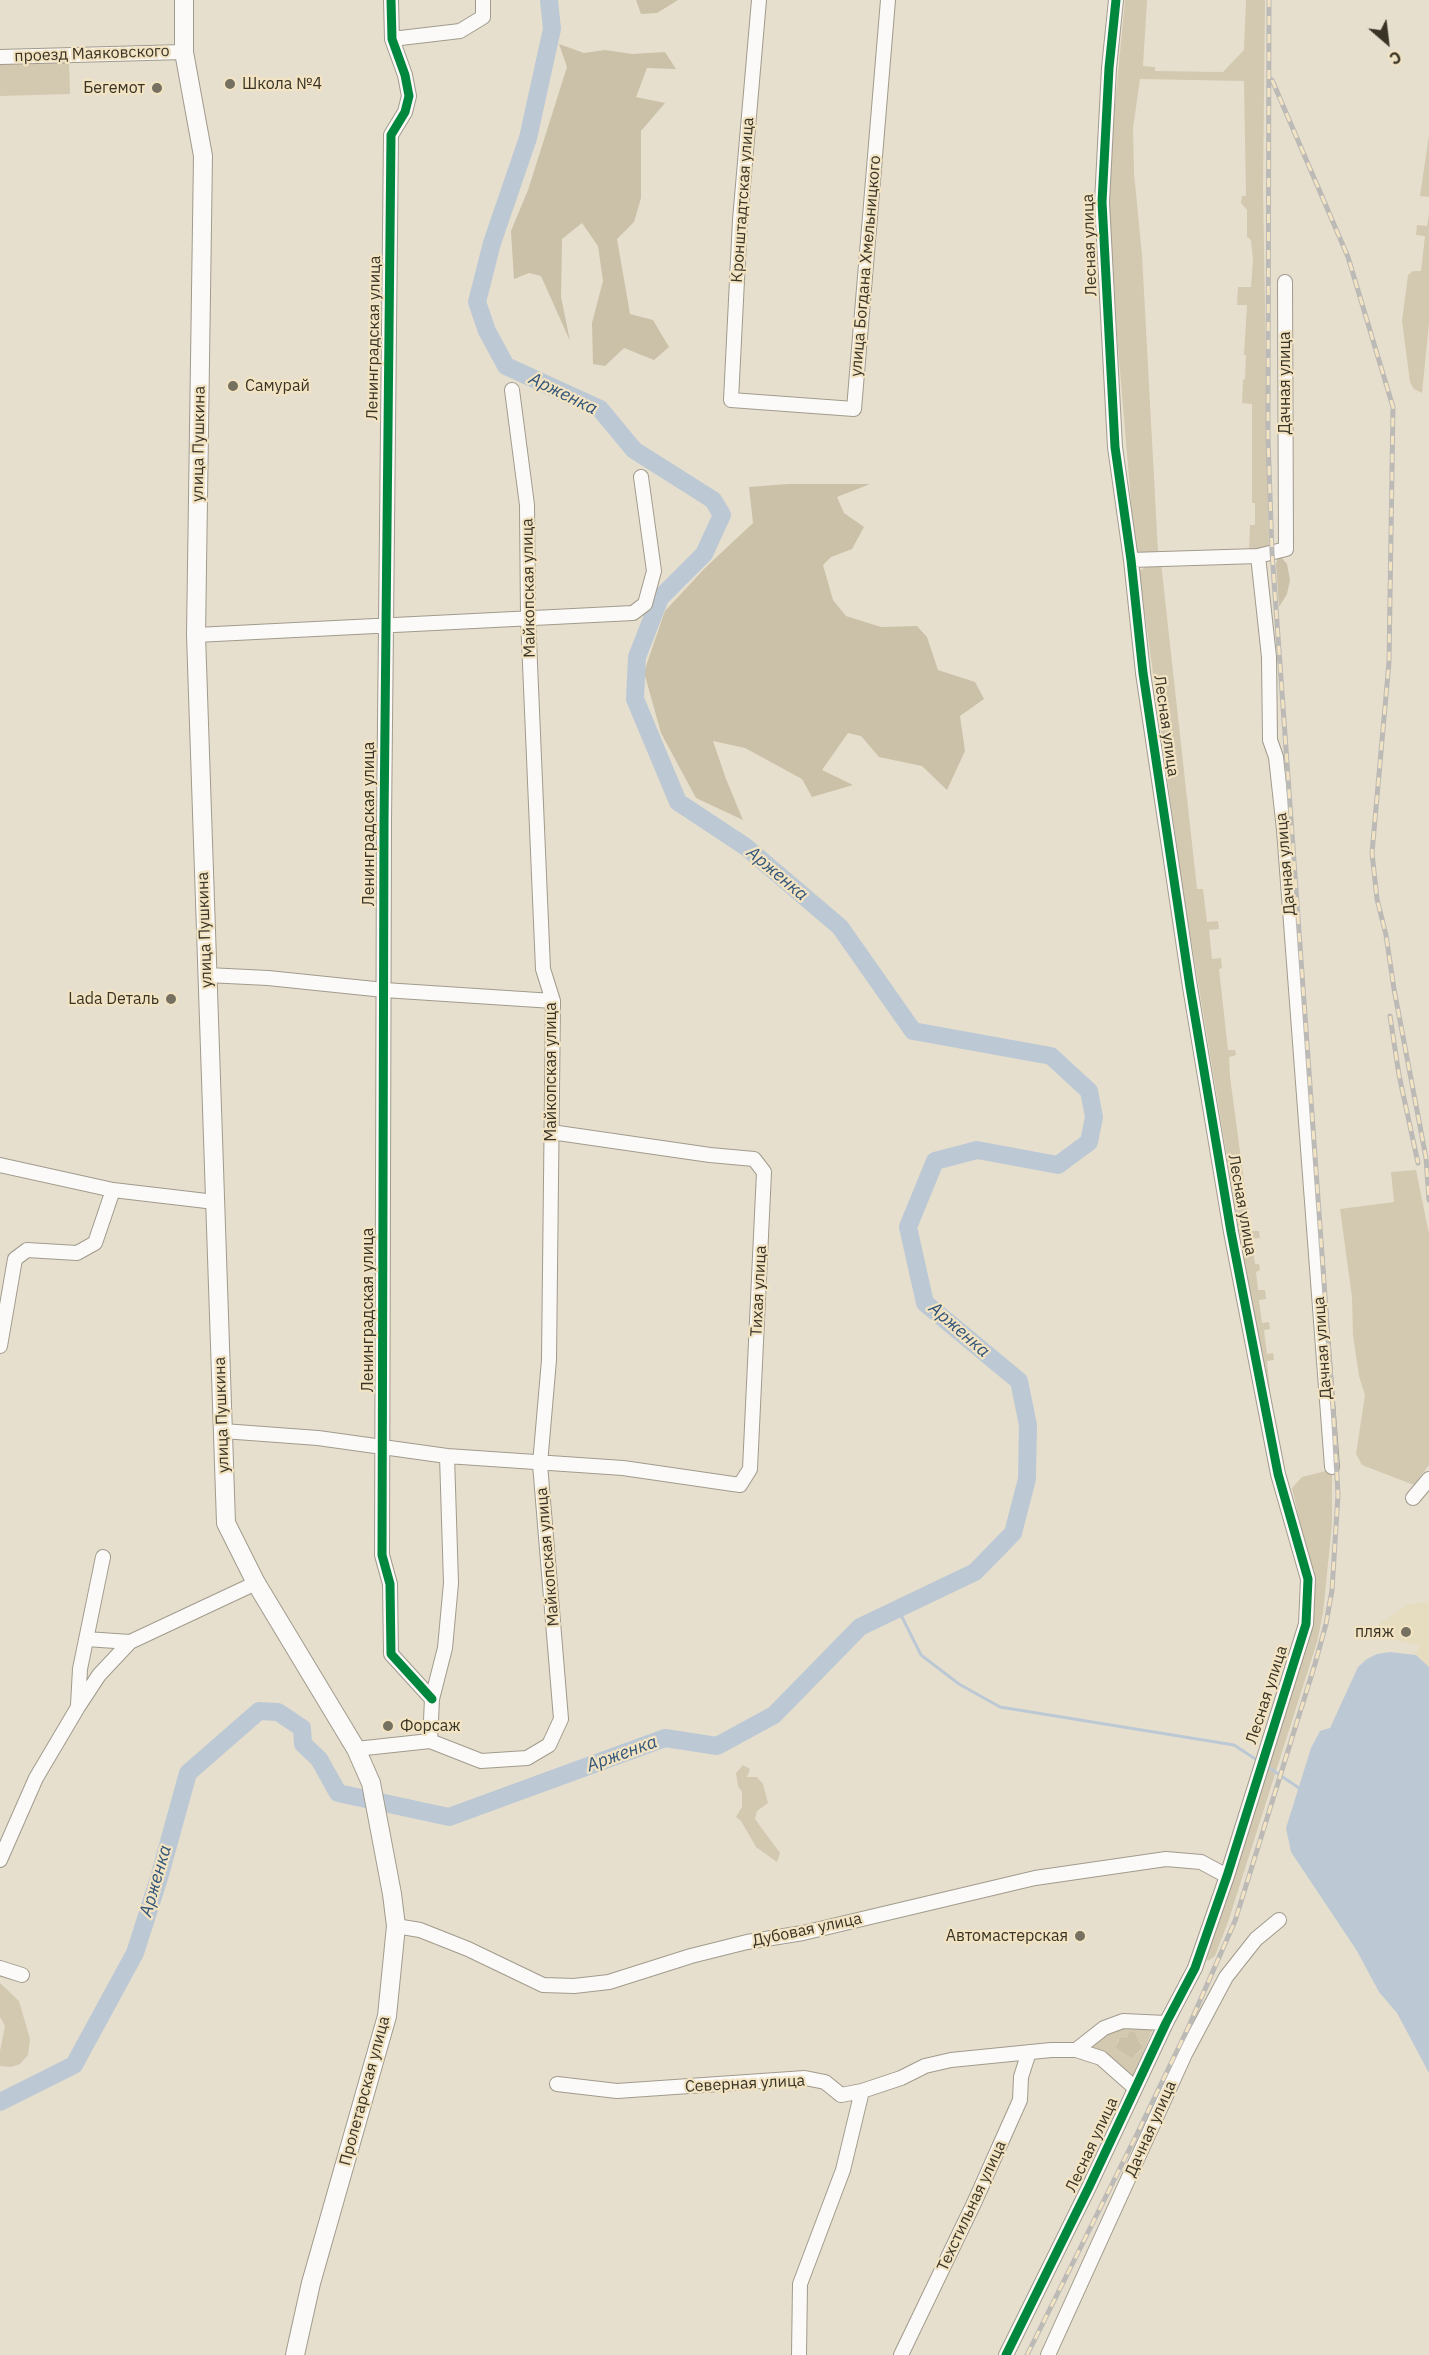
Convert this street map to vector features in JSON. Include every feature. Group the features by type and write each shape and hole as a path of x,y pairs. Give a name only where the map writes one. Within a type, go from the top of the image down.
{"main road":[{"name":"улица Пушкина","path":"184,0 184,52 203,156 196,635 226,1523 256,1583 356,1749 370,1783 378,1822"},
{"name":"Пролетарская улица","path":"295,2355 311,2283 387,2016 396,1926 378,1822"}],"street":[{"name":"Ленинградская улица","path":"391,0 392,39 405,75 409,96 405,112 391,135 386,626 382,1555 390,1584 390,1654 432,1699"},
{"path":"392,39 460,31 483,17 483,0"},
{"name":"Кронштадтская улица","path":"731,400 740,231 759,0"},
{"name":"улица Богдана Хмельницкого","path":"731,400 854,409 888,0"},
{"name":"Лесная улица","path":"1006,2355 1089,2187 1166,2023 1195,1968 1227,1876 1306,1624 1308,1579 1278,1474 1231,1232 1161,798 1115,447 1102,201 1109,69 1116,0"},
{"name":"проезд Маяковского","path":"0,57 184,52"},
{"name":"Дачная улица","path":"1285,282 1286,549 1258,556 1269,657 1270,740 1276,757 1284,830 1332,1467"},
{"name":"Майкопская улица","path":"430,1741 481,1761 526,1758 549,1745 561,1719 540,1464 549,1360 553,1001 543,969 528,617 527,505 512,390"},
{"path":"196,635 528,617 633,614 645,604 654,571 641,477"},
{"path":"1131,560 1258,556"},
{"path":"207,975 553,1001"},
{"name":"Тихая улица","path":"540,1464 623,1468 740,1485 750,1469 764,1172 754,1159 710,1155 551,1132"},
{"path":"0,1165 113,1190 215,1202"},
{"path":"0,1346 15,1259 27,1250 77,1253 96,1243 113,1190"},
{"path":"223,1431 318,1438 447,1456 540,1464"},
{"path":"356,1749 430,1741 432,1699 445,1648 451,1583 447,1456"},
{"path":"1413,1498 1429,1479"},
{"path":"78,1707 80,1669 103,1557"},
{"path":"0,1859 36,1778 99,1675 130,1642 256,1583"},
{"path":"86,1639 130,1642"},
{"name":"Дубовая улица","path":"396,1926 420,1930 543,1985 574,1986 609,1982 713,1950 803,1933 1035,1878 1166,1859 1201,1862 1227,1876"},
{"name":"Дачная улица","path":"1048,2355 1185,2054 1226,1977 1256,1939 1279,1920"},
{"path":"0,1968 22,1975"},
{"path":"1076,2050 1104,2028 1123,2021 1166,2023"},
{"path":"1076,2050 1101,2058 1135,2088"},
{"name":"Северная улица","path":"557,2084 617,2091 805,2079 825,2082 841,2095 862,2091 901,2078 925,2066 951,2060 1076,2050"},
{"name":"Техстильная улица","path":"901,2355 975,2201 1020,2100 1021,2078 1029,2052"},
{"path":"799,2355 800,2284 843,2170 862,2091"}],"shaded area":[{"path":"636,0 678,0 657,13 641,14"},
{"path":"1125,0 1147,0 1143,66 1155,67 1155,71 1223,72 1244,50 1246,0 1265,0 1263,187 1269,551 1250,554 1140,557 1135,549 1109,207 1111,146","holes":["1140,79 1244,81 1246,196 1242,196 1241,203 1247,210 1247,237 1251,240 1253,260 1251,287 1238,287 1237,305 1247,305 1242,403 1252,404 1252,503 1255,503 1255,525 1250,525 1249,552 1158,552 1142,255 1134,173 1133,128"]},
{"path":"559,44 584,53 605,50 632,54 665,52 676,69 647,68 636,97 665,103 641,131 641,198 634,222 617,239 630,314 653,320 669,347 654,360 624,348 605,366 593,364 592,323 603,281 598,246 582,223 562,239 561,297 570,341 541,276 529,273 514,279 511,231 528,190 567,67"},
{"path":"69,61 70,94 0,96 0,64"},
{"path":"1429,135 1429,197 1420,196"},
{"path":"1429,213 1429,323 1422,393 1414,389 1410,382 1402,321 1408,275 1413,271 1421,271 1425,236 1416,235 1417,225 1427,226"},
{"path":"788,484 870,484 837,497 844,513 864,527 852,549 831,557 823,565 833,600 846,616 881,627 917,626 927,637 938,670 975,682 984,699 960,716 965,751 947,790 922,766 879,757 861,736 848,733 822,770 853,785 812,797 802,779 745,748 713,741 743,820 696,798 661,733 644,672 665,611 705,568 753,523 749,487"},
{"path":"1281,557 1287,564 1290,580 1287,594 1279,607 1276,564 1278,558"},
{"path":"1161,563 1197,889 1203,889 1207,922 1218,921 1219,929 1209,930 1212,959 1221,958 1222,968 1219,969 1228,1050 1235,1050 1236,1055 1229,1057 1230,1077 1250,1226 1251,1231 1259,1231 1260,1238 1246,1239 1240,1236 1182,885 1139,571 1149,565"},
{"path":"1416,1170 1429,1234 1429,1465 1414,1485 1362,1465 1356,1454 1365,1395 1359,1376 1353,1335 1352,1297 1340,1209 1394,1202 1391,1172"},
{"path":"1252,1242 1255,1264 1259,1264 1260,1270 1256,1272 1258,1290 1265,1290 1266,1299 1259,1300 1262,1323 1269,1322 1270,1329 1264,1330 1267,1354 1273,1353 1274,1360 1267,1361 1270,1391 1266,1389 1242,1248 1244,1243"},
{"path":"1326,1471 1332,1475 1332,1524 1323,1613 1317,1642 1229,1919 1215,1956 1208,1961 1205,1957 1299,1668 1307,1553 1292,1488 1302,1477"},
{"path":"1390,1652 1416,1655 1429,1667 1429,2073 1397,2013 1379,1992 1357,1951 1291,1852 1286,1828 1311,1748 1320,1731 1330,1728 1358,1667 1377,1654"},
{"path":"743,1765 750,1769 747,1777 757,1777 763,1784 768,1803 757,1811 755,1819 780,1853 777,1862 756,1847 741,1821 736,1817 742,1807 742,1792 738,1786 736,1773"},
{"path":"0,1983 19,2001 30,2039 28,2055 20,2064 11,2067 0,2066 0,2051 5,2026 0,2017"},
{"path":"1115,2026 1152,2031 1135,2073 1130,2077 1090,2048","holes":["1135,2033 1139,2042 1142,2043 1140,2051 1132,2059 1115,2047 1118,2040"]},
{"path":"1130,2031 1135,2033 1142,2044 1142,2048 1132,2059 1115,2047 1120,2038 1127,2037"}],"sand":[{"name":"пляж","path":"1425,1602 1429,1604 1429,1667 1416,1655 1420,1645 1389,1639 1378,1625 1409,1604"}],"waterway":[{"name":"Арженка","path":"0,2102 74,2065 135,1953 159,1878 188,1773 259,1711 278,1712 302,1728 303,1744 319,1759 338,1793 449,1817 665,1738 717,1746 774,1715 860,1627 975,1572 1013,1533 1027,1479 1028,1425 1019,1381 925,1303 908,1227 935,1161 977,1150 1058,1165 1089,1142 1094,1117 1089,1091 1051,1056 913,1031 840,927 746,847 678,802 635,699 637,657 660,598 704,554 722,515 713,500 634,450 600,409 506,366 487,331 477,302 492,243 528,138 552,29 549,0"},
{"path":"898,1609 921,1655 959,1684 1000,1707 1234,1745 1260,1762"},
{"path":"1265,1765 1302,1790"}],"railway":[{"path":"1027,2355 1188,2028 1235,1921 1315,1664 1332,1590 1338,1495 1334,1423 1272,552 1268,438 1269,0"},
{"path":"1272,80 1348,257 1393,407 1389,662 1372,853 1377,899 1386,935 1426,1158 1429,1200"},
{"path":"1390,1016 1399,1075 1418,1163"}],"cycle path":[{"path":"391,0 392,39 405,75 409,96 405,112 391,135 384,821 382,1555 390,1584 391,1654 432,1699"},
{"path":"1006,2355 1089,2187 1166,2023 1195,1968 1227,1876 1306,1624 1308,1579 1278,1474 1231,1232 1190,987 1143,673 1131,560 1115,447 1102,202 1109,68 1116,0"}],"place":[{"name":"Школа №4","path":"230,84"},
{"name":"Бегемот","path":"157,88"},
{"name":"Самурай","path":"233,386"},
{"name":"Lada Dеталь","path":"171,999"},
{"name":"пляж","path":"1406,1632"},
{"name":"Форсаж","path":"388,1726"},
{"name":"Автомастерская","path":"1080,1936"}]}
